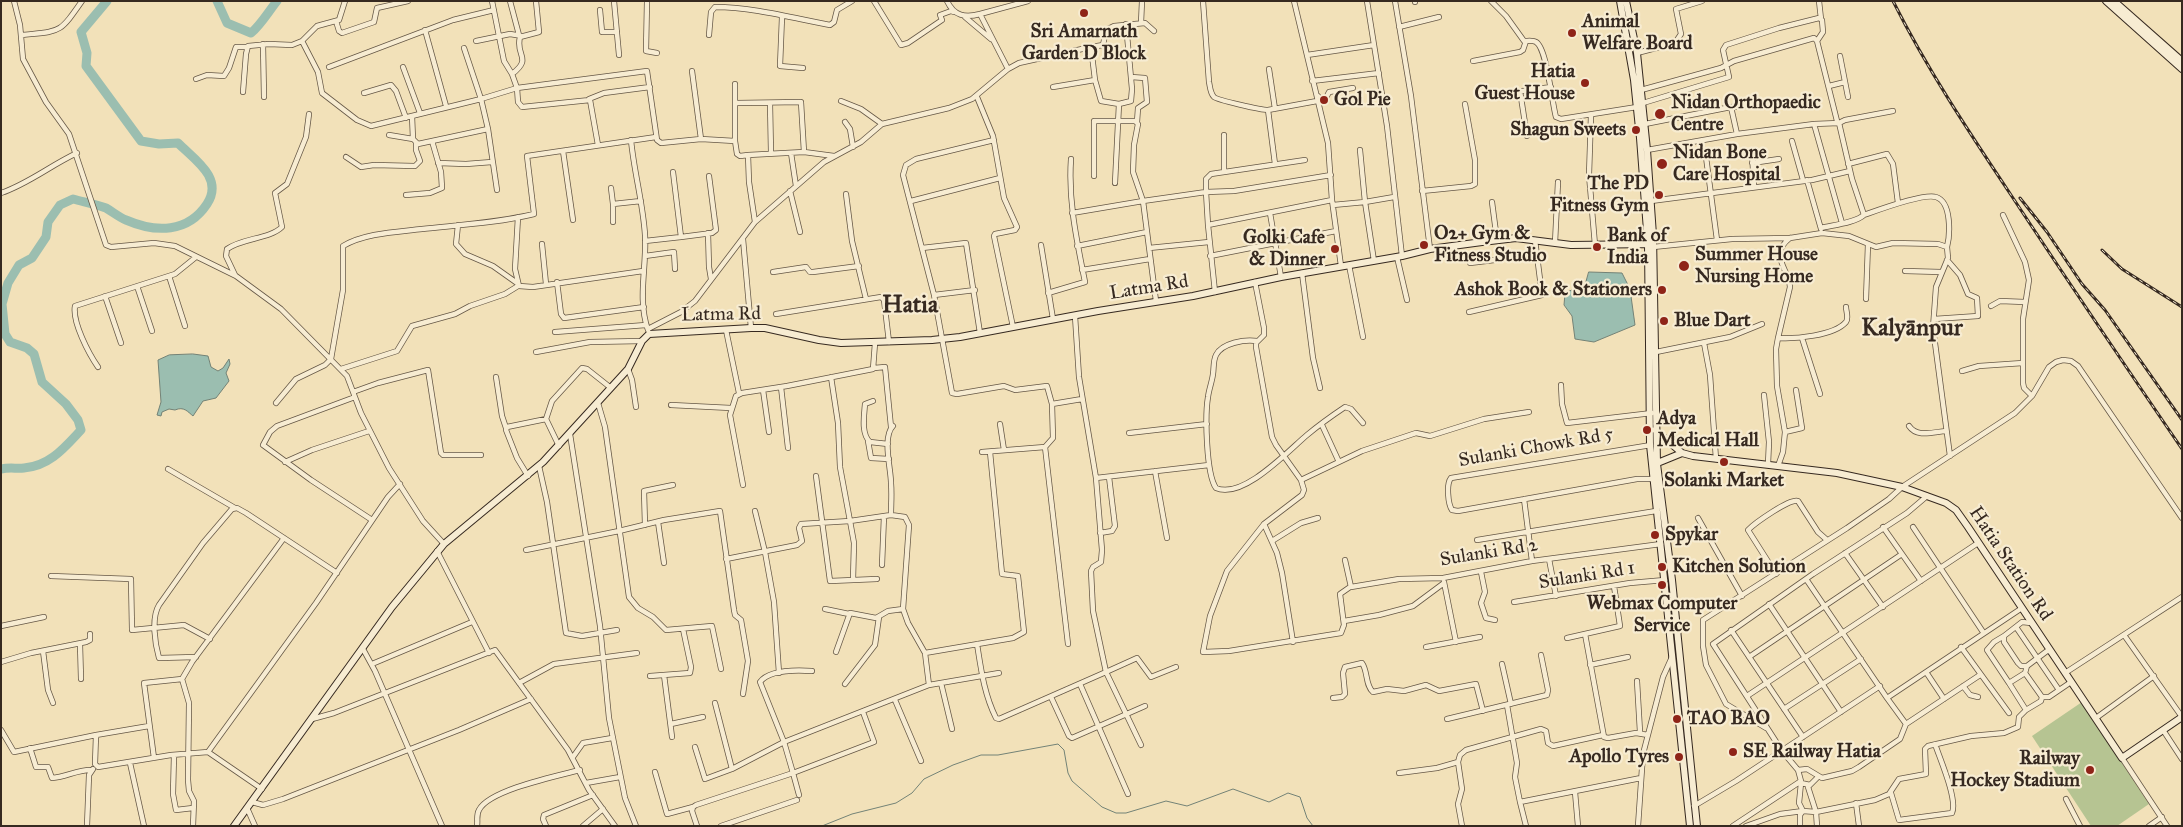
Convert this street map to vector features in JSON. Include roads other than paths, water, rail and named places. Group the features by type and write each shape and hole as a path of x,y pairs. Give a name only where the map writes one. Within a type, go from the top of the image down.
{"street":[{"path":"14,1 22,35 24,59 46,102 65,126 77,153 106,245 111,247 154,243 170,245 236,276 275,304 347,376 369,430 400,484 423,521 444,544"},
{"path":"22,35 53,32 61,29 82,1"},
{"path":"196,79 206,75 224,76 229,68 236,47 263,44 288,46 302,40 314,28 336,21 341,17 345,1"},
{"path":"336,21 340,32 347,32 374,22 378,7 408,1"},
{"path":"492,1 506,66 512,74 517,88 518,102 522,107 589,99 604,93 650,87"},
{"path":"510,1 520,36 519,42 523,63 512,74"},
{"path":"476,41 500,35 520,36 539,32 536,1"},
{"path":"614,1 619,55"},
{"path":"647,1 646,51 657,53"},
{"path":"709,35 711,12 715,7 746,8 831,25 837,10 852,1"},
{"path":"874,1 901,45 908,43 942,20 940,15 951,11 965,17 993,40 991,36"},
{"path":"947,1 954,12"},
{"path":"1141,23 1142,1"},
{"path":"1203,1 1209,82 1212,94 1217,99 1253,109 1268,110 1318,101"},
{"path":"1294,1 1328,142 1341,266"},
{"path":"1367,1 1387,126 1400,256 1407,300"},
{"path":"1396,1 1411,96 1430,249"},
{"path":"1491,1 1506,16 1526,42"},
{"path":"1620,1 1637,80 1651,245 1656,352 1652,413"},
{"path":"1626,1 1637,53 1637,80 1641,90 1640,105 1645,124 1651,201 1653,479 1690,826"},
{"path":"1637,53 1676,43 1680,34 1677,8 1702,1"},
{"path":"1817,40 1823,32 1819,1"},
{"path":"2106,1 2182,70"},
{"path":"2114,1 2182,62"},
{"path":"965,17 1025,2"},
{"path":"329,67 460,18 494,10"},
{"path":"600,10 602,32 617,32"},
{"path":"980,14 1008,68"},
{"path":"782,16 780,66 803,68"},
{"path":"1399,27 1439,17"},
{"path":"1526,42 1535,41 1544,57 1556,118 1561,119 1640,105 1728,78 1729,75 1723,50 1726,45 1779,28 1821,18"},
{"path":"554,332 648,329 688,307 755,222 790,191 834,156 852,147 882,124 949,108 977,96 1008,68 1028,60 1103,45 1108,28 1141,23 1147,24 1154,31"},
{"path":"1091,48 1095,80 1098,83 1100,100 1119,104 1130,102 1132,100 1131,77 1126,24"},
{"path":"426,30 446,106"},
{"path":"1641,90 1811,38 1817,40"},
{"path":"302,40 318,72 322,93 345,112 371,126 446,106 481,99 517,88 645,70 649,74 656,137 661,143 701,139 735,141"},
{"path":"1817,40 1848,164 1864,215"},
{"path":"1473,61 1520,52 1524,50 1526,42"},
{"path":"263,44 264,97"},
{"path":"1307,55 1374,45"},
{"path":"243,92 247,47"},
{"path":"464,48 481,99 488,129 497,190"},
{"path":"1840,56 1848,97"},
{"path":"403,67 420,113"},
{"path":"1269,69 1275,109"},
{"path":"692,71 701,139"},
{"path":"1312,81 1379,73"},
{"path":"1131,77 1145,78 1147,102 1138,108 1133,168 1144,201 1156,301"},
{"path":"1053,87 1095,80"},
{"path":"1829,86 1845,82"},
{"path":"735,84 735,141 737,154 748,156 804,152 834,156"},
{"path":"364,93 391,85 396,91 406,118"},
{"path":"1501,94 1551,87"},
{"path":"1316,95 1318,95 1319,99 1326,98 1329,92 1352,88"},
{"path":"1520,92 1527,136"},
{"path":"977,96 994,140 1000,178 1007,205 1017,227 1015,230 995,234 994,236 1013,327"},
{"path":"589,99 598,144"},
{"path":"841,101 861,109 882,124"},
{"path":"736,103 801,102 804,152"},
{"path":"1645,124 1731,107 1805,102"},
{"path":"770,103 771,153"},
{"path":"1115,183 1119,104"},
{"path":"1422,191 1475,184 1475,160 1465,104"},
{"path":"1731,107 1736,134"},
{"path":"1268,110 1275,164"},
{"path":"1647,150 1736,134 1838,122 1893,111"},
{"path":"236,276 226,256 226,249 246,240 278,231 282,227 275,193 287,184 306,138 309,114"},
{"path":"1591,115 1590,175 1595,245"},
{"path":"346,157 361,167 374,165 415,166 420,161 416,150 412,116"},
{"path":"1094,176 1093,122 1118,120 1137,122"},
{"path":"845,122 850,129 852,147"},
{"path":"1814,124 1842,222"},
{"path":"389,135 415,141 432,141 488,129"},
{"path":"1224,135 1224,172"},
{"path":"276,403 296,379 325,365 331,359 343,290 343,246 366,238 392,233 458,226 535,213 527,156 598,144 656,137"},
{"path":"234,826 262,790 392,607 437,551 539,466 628,369 648,329 644,308 643,271 646,242 631,140"},
{"path":"982,452 1045,447 1053,438 1052,404 1047,386 1015,390 1004,386 953,394 934,295 903,175 904,169 909,163 933,154 994,140"},
{"path":"406,195 441,189 442,182 432,141"},
{"path":"1792,141 1822,231"},
{"path":"1360,150 1365,202 1374,261"},
{"path":"564,151 573,220"},
{"path":"1,193 19,186 43,170 77,153"},
{"path":"791,153 796,186"},
{"path":"1752,154 1754,186"},
{"path":"1848,164 1887,154 1892,164 1898,203"},
{"path":"748,156 749,182 755,222"},
{"path":"1706,157 1717,240"},
{"path":"1048,293 1084,283 1072,213 1071,159"},
{"path":"1752,163 1779,159"},
{"path":"1215,292 1209,242 1207,176 1305,160"},
{"path":"438,163 466,164 492,162"},
{"path":"1651,201 1829,177 1850,171"},
{"path":"673,172 681,236"},
{"path":"1072,213 1206,192 1234,191 1331,175"},
{"path":"646,242 715,232 709,176"},
{"path":"911,201 1000,178"},
{"path":"1555,243 1558,182"},
{"path":"610,188 613,204 613,222"},
{"path":"790,191 800,232"},
{"path":"846,194 851,234 866,300"},
{"path":"1651,245 1754,237 1790,238 1822,231 1842,222 1898,203 1930,196 1939,198 1949,220 1947,260 1936,287 1934,336 1950,456"},
{"path":"1208,225 1333,202 1365,202 1394,197"},
{"path":"613,204 641,201"},
{"path":"1492,202 1497,240"},
{"path":"1270,213 1281,277"},
{"path":"2002,215 2028,270 2028,290 2025,302 2023,383 2024,388 2032,396"},
{"path":"518,217 515,263 518,284"},
{"path":"458,226 455,240 457,247 462,253 495,267 518,284 533,287 643,271"},
{"path":"1210,256 1336,231"},
{"path":"1822,231 1842,234 1876,248 1893,243 1938,244 1947,247"},
{"path":"1077,246 1147,232"},
{"path":"708,233 711,279"},
{"name":"Latma Rd","path":"648,329 667,331 751,328 772,330 830,342 875,343 941,339 1215,292 1255,282 1430,249 1497,240 1516,238 1555,243 1651,245"},
{"path":"1778,466 1783,452 1785,432 1777,386 1776,349 1790,287 1790,282 1781,264 1781,251 1784,244 1790,238"},
{"path":"743,239 751,328"},
{"path":"1469,312 1542,295 1535,240"},
{"path":"922,248 966,242 975,290 980,333"},
{"path":"1149,248 1209,242"},
{"path":"542,244 546,284"},
{"path":"1866,299 1868,244"},
{"path":"1041,245 1053,319"},
{"path":"644,256 674,252 675,269"},
{"path":"1470,263 1536,255"},
{"path":"98,367 86,346 74,307 169,276 182,270 196,257"},
{"path":"1082,270 1150,259"},
{"path":"1934,319 1978,316 1977,298 1968,294 1960,274 1947,260"},
{"path":"1348,265 1363,337"},
{"path":"774,272 806,267 810,272 813,272 859,266"},
{"path":"1905,272 1941,272"},
{"path":"1302,273 1313,358 1320,388"},
{"path":"169,276 185,326"},
{"path":"557,282 561,314 564,318 644,308"},
{"path":"1255,282 1264,328 1264,335 1257,341 1256,347 1272,437 1301,480 1304,490 1302,495 1264,524 1227,571 1210,616 1202,649 1208,653 1293,642 1341,633 1344,621 1340,596 1342,591 1350,586 1345,560"},
{"path":"341,369 397,350 412,326 455,314 470,306 505,294 518,284"},
{"path":"137,286 152,331"},
{"path":"934,295 975,290"},
{"path":"105,296 121,343"},
{"path":"776,314 879,297 884,300 889,342"},
{"path":"1991,306 2000,301 2025,302"},
{"path":"1778,338 1802,338 1836,329 1848,319 1846,307"},
{"path":"1074,316 1076,354 1082,399 1096,478 1102,561 1091,571 1092,604 1106,672 1142,745"},
{"path":"1656,352 1730,337 1762,324"},
{"path":"726,330 739,393 731,408 730,419 743,485"},
{"path":"1802,338 1820,394"},
{"path":"1257,341 1248,340 1234,343 1216,354 1207,398 1207,424 1209,465 1214,485 1218,489 1233,488 1260,475 1284,457 1308,434 1348,407 1363,423"},
{"path":"536,352 590,342 642,341"},
{"path":"874,368 875,343"},
{"path":"1704,343 1710,375 1716,459"},
{"path":"1766,728 1726,704 1704,656 1703,620 1776,574 1889,499 1902,487 2015,413 2032,396 2049,367 2056,362 2071,361 2078,366 2182,518"},
{"path":"1962,371 1985,366 2023,363"},
{"path":"739,393 885,367 892,426 888,444 891,515"},
{"path":"559,446 546,419 552,401 582,368 611,388"},
{"path":"628,369 632,380 636,407"},
{"path":"372,520 285,462 263,445 274,427 354,395 378,382 427,370 441,453 447,455 481,454"},
{"path":"496,377 502,416 514,451 528,476"},
{"path":"831,377 838,423 840,467 854,543 853,580"},
{"path":"1561,385 1562,404 1567,423 1652,413"},
{"path":"781,387 788,448"},
{"path":"763,390 769,432"},
{"path":"1785,432 1802,428 1796,390"},
{"path":"1764,395 1769,442 1768,464"},
{"path":"1052,404 1082,399"},
{"path":"874,401 866,403 864,414 865,432 871,458 889,459"},
{"path":"598,403 605,427 627,591 632,602 657,620 664,629 712,626 721,669"},
{"path":"671,405 731,408"},
{"path":"1301,480 1374,446 1416,433 1430,436 1484,419 1530,412"},
{"path":"506,428 514,424 546,419"},
{"path":"1000,424 1004,450"},
{"path":"1129,433 1207,424"},
{"path":"1322,425 1339,462"},
{"path":"1909,426 1912,431 1918,434 1946,431"},
{"path":"285,462 312,450 369,430"},
{"path":"1653,430 1682,453"},
{"path":"570,434 601,633 602,658 612,738 620,777 636,826"},
{"path":"868,441 888,444"},
{"name":"Sulanki Chowk Rd 5","path":"1524,499 1458,511 1451,508 1449,479 1653,445"},
{"path":"1045,447 1068,644"},
{"path":"924,653 1019,636 1024,630 1018,576 1002,574 990,452"},
{"path":"1654,464 1682,453"},
{"name":"Hatia Station Rd","path":"1682,453 1856,476 1902,487 1946,503 1956,510 2122,758"},
{"path":"1654,464 1668,544 1697,826"},
{"path":"1096,478 1209,465"},
{"path":"539,466 554,544 566,633 582,636 617,630"},
{"path":"168,469 284,538 336,573"},
{"path":"1155,471 1167,538"},
{"path":"816,476 830,581 877,579"},
{"path":"1100,533 1112,531 1115,526 1109,478"},
{"path":"1532,562 1524,499 1637,479 1653,479"},
{"path":"208,752 388,497 400,484"},
{"path":"645,525 644,491 673,485"},
{"path":"1803,811 1798,795 1801,782 1798,770 1766,728 1713,644 1806,578 1911,510 1927,496"},
{"path":"1776,574 1748,530 1792,500 1798,501 1818,532 1827,540"},
{"path":"196,657 160,659 156,644 155,613 204,543 224,517 235,508"},
{"path":"526,550 720,511 734,610 736,616 741,620 748,662 743,694"},
{"path":"755,511 766,552 775,607 779,673"},
{"path":"1477,540 1656,511"},
{"path":"726,559 800,544 802,541 800,525 891,515 905,517 909,525 903,609 908,623 924,653 929,685"},
{"path":"882,565 884,516"},
{"path":"1272,541 1291,528 1318,518"},
{"path":"1698,518 1742,596"},
{"path":"658,522 664,563"},
{"path":"1264,524 1272,541 1282,573 1293,642"},
{"path":"1913,527 1983,632"},
{"path":"1883,528 1921,581"},
{"path":"193,826 194,799 188,790 189,703 182,679 196,657 284,538"},
{"path":"1747,696 1978,543"},
{"name":"Sulanki Rd 2","path":"1350,586 1399,579 1444,580 1549,559 1661,544"},
{"path":"437,551 489,653"},
{"path":"1845,553 1882,607"},
{"path":"1749,657 1902,554"},
{"path":"1549,559 1556,596"},
{"path":"1481,572 1486,592 1481,603 1486,618 1495,620"},
{"path":"51,576 131,579 132,630 187,626 210,639"},
{"path":"1806,578 1906,724"},
{"path":"1344,621 1385,614 1413,606 1444,580 1456,642"},
{"name":"Sulanki Rd 1","path":"1514,602 1665,580"},
{"path":"1567,638 1620,626 1614,586"},
{"path":"2065,673 2182,597"},
{"path":"1769,604 1841,712"},
{"path":"1887,698 1983,632 2022,608"},
{"path":"825,609 879,617 888,611 903,609"},
{"path":"836,652 849,614"},
{"path":"1,626 44,617"},
{"path":"845,684 875,645 879,617"},
{"path":"372,664 472,622"},
{"path":"2026,710 1987,650 1994,642 2022,622 2031,623"},
{"path":"2016,627 2059,690"},
{"path":"650,676 687,674 691,672 683,629"},
{"path":"1731,630 1803,737"},
{"path":"1,662 90,641 90,634"},
{"path":"1585,634 1603,735"},
{"path":"2124,635 2182,717 2122,758 2167,826"},
{"path":"2004,636 2004,642 2018,663 2021,666 2027,666"},
{"path":"1426,647 1480,637"},
{"path":"80,644 81,679"},
{"path":"977,644 982,676 992,710 999,720 1137,658 1151,677 1176,667"},
{"path":"1961,648 2009,714"},
{"path":"363,649 372,664 442,826"},
{"path":"312,719 495,650 573,757 592,795 615,826"},
{"path":"43,651 48,690 53,703"},
{"path":"2009,683 2025,673 2027,666 2037,658 2050,651"},
{"path":"519,683 554,664 637,653"},
{"path":"1638,826 1641,778 1648,735 1657,707 1663,677 1673,654"},
{"path":"1447,719 1544,697 1549,693 1541,655"},
{"path":"1590,665 1628,657"},
{"path":"1784,709 1861,659"},
{"path":"1332,698 1342,697 1345,694 1343,673 1345,667 1362,663 1371,691 1386,689 1404,690 1426,685 1439,691 1476,684 1483,711"},
{"path":"1502,664 1516,763 1515,777 1526,826"},
{"path":"800,795 784,742 760,684 762,679 779,673 812,671"},
{"path":"1926,672 1944,699"},
{"path":"695,747 704,779 732,769 784,742 895,700 929,685 999,673"},
{"path":"2025,673 2042,697"},
{"path":"1798,770 1807,769 1822,778 1852,771 1900,739 1906,724 1980,674"},
{"path":"664,675 672,737"},
{"path":"2096,718 2154,676"},
{"path":"154,758 144,683 182,679"},
{"path":"1637,681 1640,732"},
{"path":"2042,697 2049,697 2071,682"},
{"path":"941,683 952,729"},
{"path":"1080,684 1128,794"},
{"path":"1688,806 1696,805 1880,686"},
{"path":"1963,686 1970,695 1978,697"},
{"path":"1051,697 1070,738 1145,706"},
{"path":"1746,826 1780,814 1803,811 1816,812 1875,800 1891,792 1899,779 1926,774 1925,749 1935,744 1971,736 2007,732 2018,727 2019,717 2026,710 2041,701 2042,697"},
{"path":"252,802 260,805 268,804 459,730 531,699"},
{"path":"895,700 921,761"},
{"path":"715,703 732,769"},
{"path":"655,772 668,815 793,773 873,743 874,738 863,712"},
{"path":"671,724 704,717"},
{"path":"1,730 3,737 14,752 150,726"},
{"path":"1462,826 1458,804 1462,789 1458,762 1460,755 1466,750 1544,730 1548,743 1553,746 1603,735 1608,738 1640,732 1648,735"},
{"path":"2163,730 2182,759"},
{"path":"96,735 94,764 96,767"},
{"path":"573,757 583,743 612,738"},
{"path":"1891,792 1897,818 1900,820 1950,814 1953,812 1951,792 1935,744"},
{"path":"30,748 37,768 49,767 52,778 96,767 188,753 208,752 262,790"},
{"path":"174,755 173,794 176,810 193,808"},
{"path":"1399,773 1437,768 1458,762"},
{"path":"130,763 144,826"},
{"path":"87,826 90,770"},
{"path":"477,826 479,810 490,798 516,788 580,770"},
{"path":"586,783 620,777"},
{"path":"1817,826 1816,812 1808,787 1818,777"},
{"path":"1520,802 1641,778"},
{"path":"1801,782 1810,785"},
{"path":"1733,826 1801,782"},
{"path":"1575,792 1578,826"},
{"path":"546,826 543,820 544,815 592,795"},
{"path":"2066,799 2080,826"},
{"path":"721,826 737,823 798,800"},
{"path":"1856,803 1859,826"},
{"path":"693,807 692,812 697,826"},
{"path":"247,808 255,826"},
{"path":"583,826 603,809"},
{"path":"1800,826 1800,815 1803,811"},
{"path":"2149,826 2162,817"}],"waterway":[{"path":"1,469 24,468 42,464 56,455 81,430 78,420 66,404 42,382 34,354 27,348 10,342 5,334 2,304 8,283 19,265 32,258 46,237 48,222 60,205 73,199 106,208 123,219 137,224 149,227 171,228 191,221 207,204 211,195 212,186 210,178 199,163 178,143 159,144 141,141 86,66 87,53 81,32 107,1"},
{"path":"217,1 227,23 251,33 277,1"},
{"path":"822,826 852,814 896,803 912,793 924,779 953,765 981,755 998,755 1058,744 1064,750 1068,773 1072,781 1102,807 1116,813 1126,813 1166,801 1187,806 1233,789 1269,802 1288,793 1300,797 1307,818 1313,826"}],"railway":[{"path":"1893,1 1934,76 1964,124 2182,449"},
{"path":"2020,198 2047,232 2082,284 2105,310 2182,420"},
{"path":"2102,250 2122,269 2182,307"}],"place":[{"name":"Sri Amarnath Garden D Block","path":"1084,13"},
{"name":"Animal Welfare Board","path":"1572,33"},
{"name":"Hatia Guest House","path":"1585,83"},
{"name":"Gol Pie","path":"1324,100"},
{"name":"Nidan Orthopaedic Centre","path":"1660,114"},
{"name":"Shagun Sweets","path":"1636,130"},
{"name":"Nidan Bone Care Hospital","path":"1662,164"},
{"name":"The PD Fitness Gym","path":"1659,195"},
{"name":"O2+ Gym & Fitness Studio","path":"1424,245"},
{"name":"Bank of India","path":"1597,247"},
{"name":"Golki Cafe & Dinner","path":"1335,249"},
{"name":"Summer House Nursing Home","path":"1684,266"},
{"name":"Ashok Book & Stationers","path":"1662,290"},
{"name":"Blue Dart","path":"1664,321"},
{"name":"Adya Medical Hall","path":"1647,430"},
{"name":"Solanki Market","path":"1724,462"},
{"name":"Spykar","path":"1655,535"},
{"name":"Kitchen Solution","path":"1662,567"},
{"name":"Webmax Computer Service","path":"1662,585"},
{"name":"TAO BAO","path":"1677,719"},
{"name":"SE Railway Hatia","path":"1733,752"},
{"name":"Apollo Tyres","path":"1679,757"},
{"name":"Railway Hockey Stadium","path":"2090,770"}],"district":[{"name":"Hatia","path":"910,306"},
{"name":"Kalyānpur","path":"1912,329"}]}
